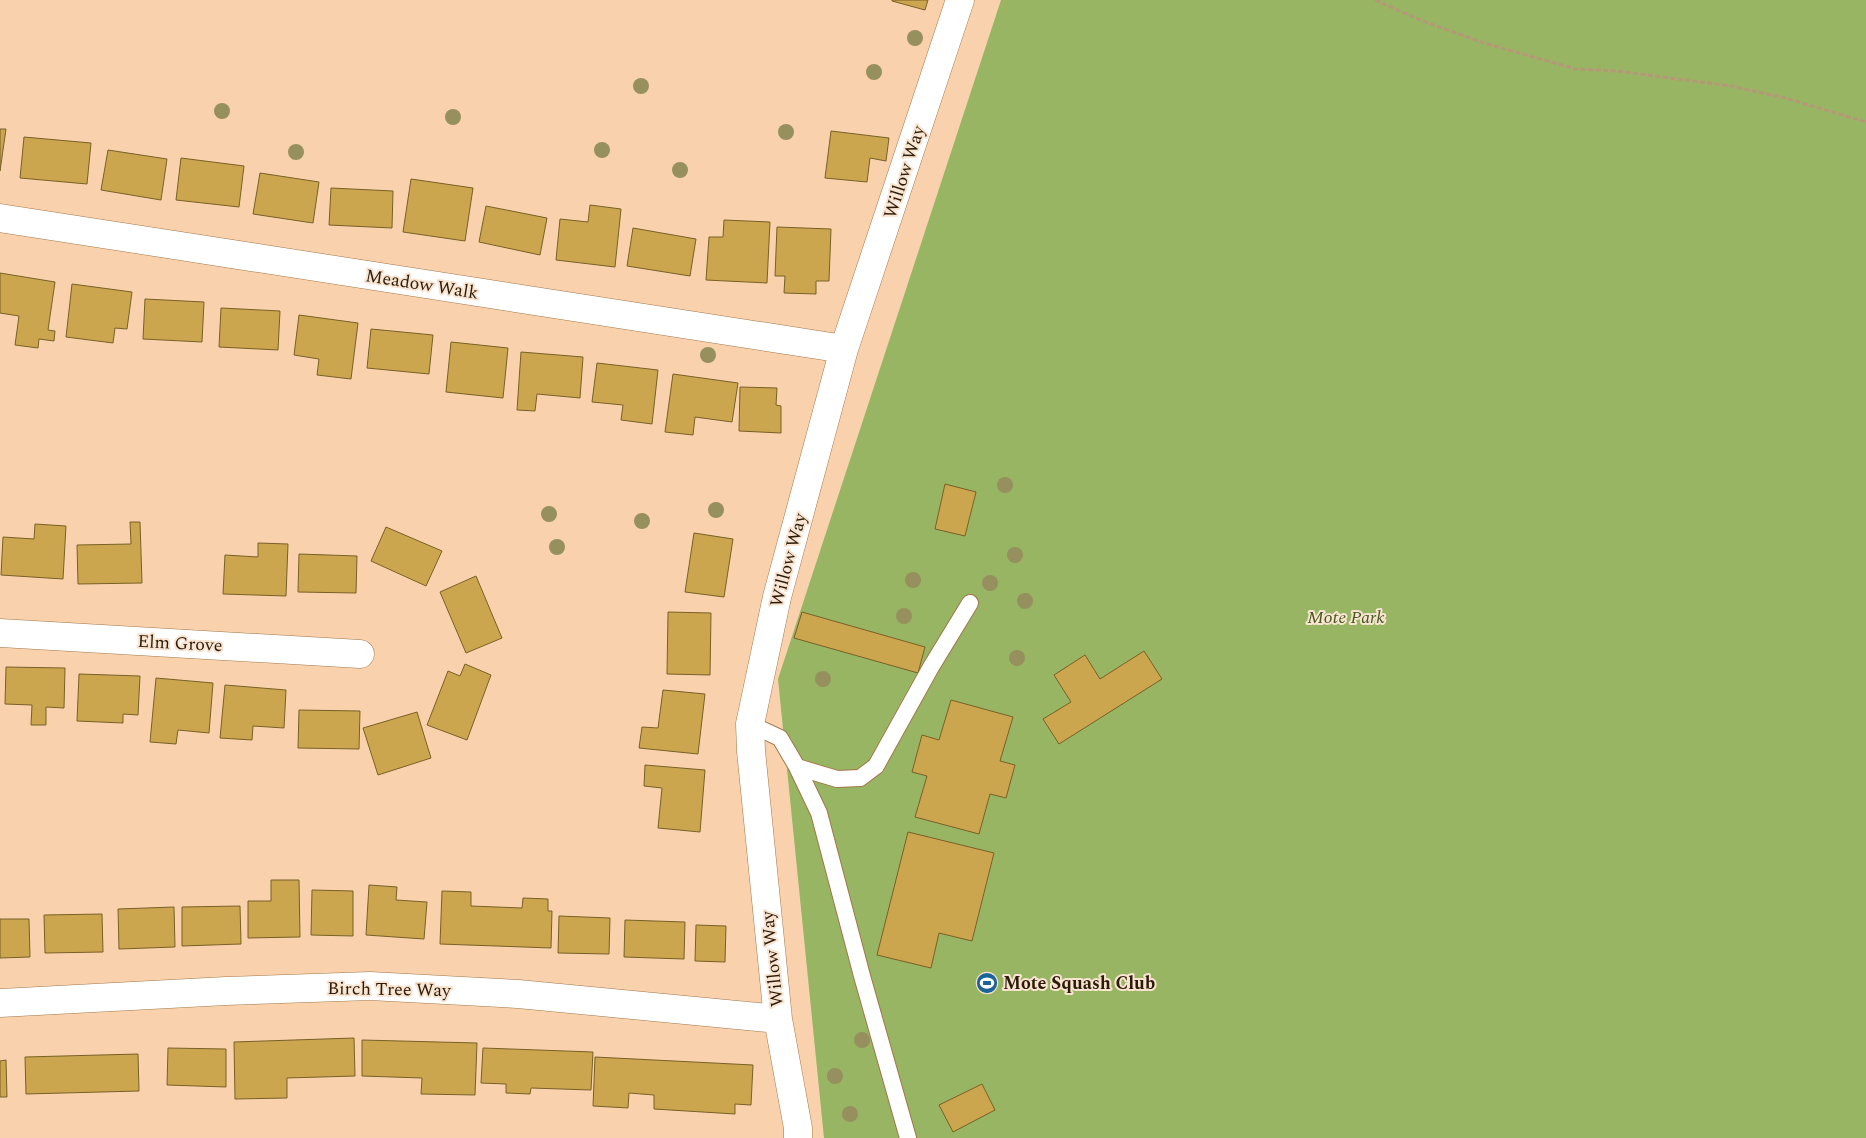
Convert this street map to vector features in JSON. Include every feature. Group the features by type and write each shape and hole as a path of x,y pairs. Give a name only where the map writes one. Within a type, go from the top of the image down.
{"street":[{"name":"Willow Way","path":"798,1138 798,1128 778,1019 751,751 750,724 777,597 844,349 960,0"},
{"name":"Meadow Walk","path":"0,218 844,349"},
{"name":"Elm Grove","path":"0,633 360,654"},
{"name":"Birch Tree Way","path":"0,1003 226,991 370,986 518,994 778,1019"}],"lane":[{"path":"797,767 837,779 860,778 876,766 931,667 970,603"},
{"path":"750,724 780,738 797,767 819,813 859,967 908,1138"}],"path":[{"path":"1375,0 1420,20 1484,42 1576,69 1616,71 1731,86 1786,98 1866,122"}],"green space":[{"name":"Mote Park","path":"1001,0 1866,0 1866,1138 824,1138 778,679"}],"building":[{"path":"892,0 928,0 925,10"},
{"path":"0,129 6,129 0,171"},
{"path":"831,131 889,138 886,161 870,158 867,182 825,178"},
{"path":"24,137 91,143 87,184 20,178"},
{"path":"108,150 167,159 161,200 101,190"},
{"path":"181,158 244,166 239,207 176,200"},
{"path":"260,173 319,182 313,223 253,214"},
{"path":"411,179 473,188 465,241 403,232"},
{"path":"331,188 393,191 392,228 329,225"},
{"path":"590,205 621,209 615,267 556,260 560,219 588,222"},
{"path":"486,206 547,218 540,255 479,242"},
{"path":"724,220 770,222 767,283 706,280 709,237 723,237"},
{"path":"777,227 831,229 829,281 816,281 816,294 784,293 785,276 775,276"},
{"path":"633,228 696,239 690,276 627,266"},
{"path":"0,273 55,282 48,330 55,331 54,341 39,339 38,348 15,345 19,316 0,313"},
{"path":"72,284 132,292 127,329 115,328 113,343 66,337"},
{"path":"145,299 204,302 202,342 143,339"},
{"path":"221,308 280,311 278,350 219,347"},
{"path":"299,315 358,323 351,379 317,375 319,359 294,355"},
{"path":"371,329 433,335 429,374 367,368"},
{"path":"451,342 508,348 503,398 446,392"},
{"path":"521,352 583,357 580,398 537,394 535,411 517,410"},
{"path":"597,363 658,370 652,424 621,420 623,405 592,402"},
{"path":"673,374 738,383 732,422 695,417 693,435 665,432"},
{"path":"740,387 777,388 776,405 781,406 781,433 739,431"},
{"path":"945,484 976,492 965,536 935,529"},
{"path":"130,522 140,522 142,583 78,584 77,545 131,544"},
{"path":"35,524 66,526 63,579 1,575 3,537 34,539"},
{"path":"386,527 442,551 426,586 371,561"},
{"path":"694,533 733,539 724,597 685,592"},
{"path":"258,543 288,544 286,596 223,594 225,555 258,557"},
{"path":"299,554 357,556 356,593 298,592"},
{"path":"476,576 502,638 466,653 440,592"},
{"path":"668,612 711,613 710,675 667,674"},
{"path":"802,612 925,647 918,673 794,638"},
{"path":"1144,651 1162,679 1059,744 1043,719 1071,702 1054,675 1085,655 1100,679"},
{"path":"465,664 491,675 467,740 427,725 448,671 460,676"},
{"path":"6,667 65,668 64,708 46,707 46,725 31,725 32,705 5,704"},
{"path":"79,674 140,676 138,715 123,714 123,723 77,721"},
{"path":"156,678 213,683 209,733 178,730 176,744 150,742"},
{"path":"225,685 286,690 284,728 253,726 252,740 220,738"},
{"path":"663,690 705,694 698,754 639,748 642,727 658,728"},
{"path":"951,700 1013,717 1000,761 1015,765 1006,798 990,794 979,834 915,817 927,776 912,772 922,735 939,740"},
{"path":"299,710 360,711 359,749 298,748"},
{"path":"417,712 431,758 378,775 363,728"},
{"path":"645,765 705,770 700,832 658,828 662,788 644,786"},
{"path":"908,832 994,853 972,941 939,933 931,968 877,955"},
{"path":"271,880 299,880 300,937 248,938 248,901 271,901"},
{"path":"369,885 397,887 396,900 427,902 424,939 366,935"},
{"path":"312,890 353,891 353,936 311,935"},
{"path":"442,891 471,892 471,906 522,908 523,898 548,899 548,911 552,911 551,948 440,944"},
{"path":"240,906 241,944 182,946 182,907"},
{"path":"174,907 175,947 119,949 118,909"},
{"path":"102,914 103,952 45,953 44,915"},
{"path":"559,916 610,918 609,954 558,953"},
{"path":"0,919 29,919 30,957 0,958"},
{"path":"625,920 685,922 684,959 624,957"},
{"path":"696,925 726,926 725,962 695,961"},
{"path":"354,1038 355,1076 287,1078 287,1098 235,1099 234,1042"},
{"path":"362,1040 477,1043 475,1095 421,1094 422,1078 362,1076"},
{"path":"168,1048 226,1049 226,1087 167,1085"},
{"path":"483,1048 593,1052 591,1090 531,1088 530,1094 506,1093 506,1084 481,1083"},
{"path":"138,1054 139,1091 26,1094 25,1057"},
{"path":"595,1057 753,1065 751,1105 735,1104 735,1114 654,1109 654,1095 629,1093 628,1108 593,1106"},
{"path":"6,1060 7,1097 0,1097 0,1061"},
{"path":"982,1084 995,1110 953,1132 939,1105"}],"place":[{"name":"Mote Squash Club","path":"987,983"}]}
